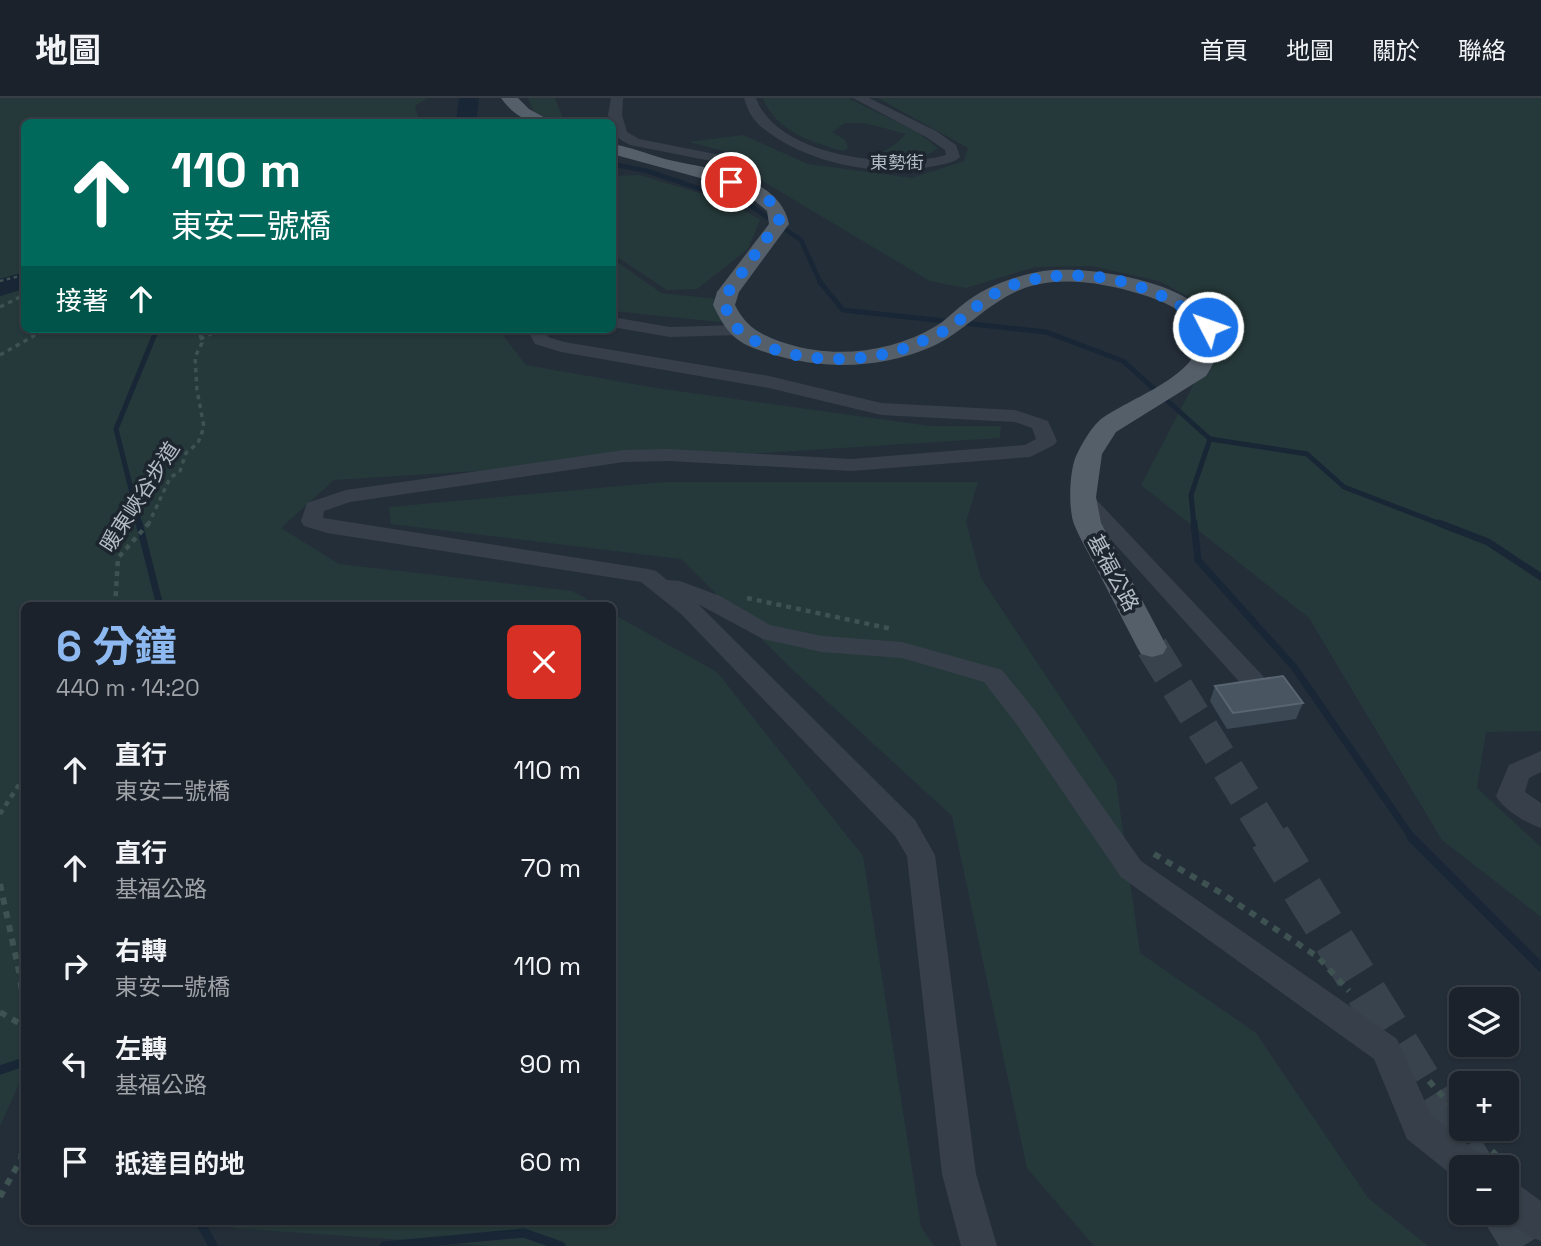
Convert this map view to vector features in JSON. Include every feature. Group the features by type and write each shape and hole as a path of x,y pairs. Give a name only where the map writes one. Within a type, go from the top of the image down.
{"main road":[{"path":"509,98 523,113 538,119"},
{"path":"616,150 716,177 756,191 775,205 779,224 728,292 724,305 739,330"},
{"name":"基福公路","path":"739,330 757,342 791,354 851,359 911,346 945,330 1009,286 1045,277 1082,276 1121,281 1158,292 1187,308 1208,327 1212,339 1208,357 1198,372 1107,427 1089,454 1083,497 1087,523 1152,647"}],"street":[{"path":"617,98 615,115 621,134 635,142 723,162 723,169 716,177"},
{"name":"東勢街","path":"750,98 750,105 764,125 787,138 850,160 884,166 907,166 953,157 951,148 931,134 859,98"},
{"path":"616,323 670,332 739,330"},
{"path":"538,333 541,340 561,347 769,382 881,409 1015,416 1041,425 1047,441 1030,451 851,465 669,455 624,456 346,496 314,507 312,521 327,526 648,576 712,601 763,631 822,644 902,650 993,676 1027,719 1131,869 1386,1049 1419,1128 1454,1155"},
{"path":"1083,497 1254,682"},
{"path":"648,576 690,609 905,828 920,855 959,1174 979,1246"},
{"path":"1541,761 1518,772 1510,796 1541,817"},
{"path":"1519,1195 1541,1223"}],"path":[{"path":"0,281 21,276"},
{"path":"0,307 21,296"},
{"path":"0,355 40,333"},
{"name":"暖東峽谷步道","path":"115,602 114,578 118,558 152,520 170,478 180,471 186,453 198,443 204,427 197,390 195,357 202,343 200,333"},
{"path":"202,343 199,339 212,333"},
{"path":"0,814 21,782"},
{"path":"0,884 21,986"},
{"path":"0,1012 21,1024"},
{"path":"1482,1141 1495,1155"},
{"path":"0,1197 21,1159"}],"shaded area":[{"path":"0,98 427,98 415,106 418,119 21,119 21,333 507,333 504,337 526,365 656,388 930,426 1001,426 1000,438 334,480 281,528 339,564 572,591 592,602 21,602 21,1080 0,1126"},
{"path":"528,98 555,98 563,119 550,119 534,112"},
{"path":"763,98 848,98 917,132 938,148 926,156 871,159 896,144 906,134 865,123 845,123 832,132 845,140 848,148 843,151 807,139 785,127 776,119"},
{"path":"878,98 1541,98 1541,731 1486,732 1477,788 1541,847 1541,917 1442,840 1309,618 1141,485 1208,357 1216,330 1208,307 1159,281 1092,266 1035,267 966,288 930,281 749,173 728,152 689,142 743,135 808,164 912,178 964,161 968,148"},
{"path":"639,175 733,203 760,220 748,249 697,289 667,290 616,256 616,176"},
{"path":"616,261 661,293 736,301 729,323 616,311"},
{"path":"664,482 978,482 966,522 981,578 1116,781 1140,953 1256,1033 1368,1198 1428,1246 1094,1246 1027,1168 952,816 794,671 681,559 391,524 389,507"},
{"path":"616,616 717,672 863,856 921,1227 934,1246 490,1246 233,1228 232,1225 616,1225"}],"building":[{"path":"1283,676 1303,703 1233,713 1215,686"}],"waterway":[{"path":"466,119 469,98"},
{"path":"616,165 647,171 751,206 801,240 820,282"},
{"path":"0,288 21,281"},
{"path":"820,282 843,310 1046,332 1123,361 1210,439"},
{"path":"140,525 116,429 155,333"},
{"path":"1194,525 1191,495 1210,439"},
{"path":"1210,439 1307,454 1344,487 1443,525"},
{"path":"139,523 159,602"},
{"path":"1194,523 1198,560 1294,667 1413,839"},
{"path":"1439,523 1488,542 1541,577"},
{"path":"1413,839 1541,967"},
{"path":"0,1070 21,1063"},
{"path":"202,1225 213,1246"},
{"path":"384,1246 524,1233 561,1246"}],"tunnel":[{"path":"1152,647 1271,839"},
{"path":"1270,837 1467,1155"},
{"path":"1510,1225 1523,1246"}],"route":[{"path":"731,182 756,191 775,205 779,224 728,292 724,305 739,330 757,342 791,354 851,359 911,346 945,330 1009,286 1045,277 1082,276 1121,281 1158,292 1187,308 1208,327"}]}
